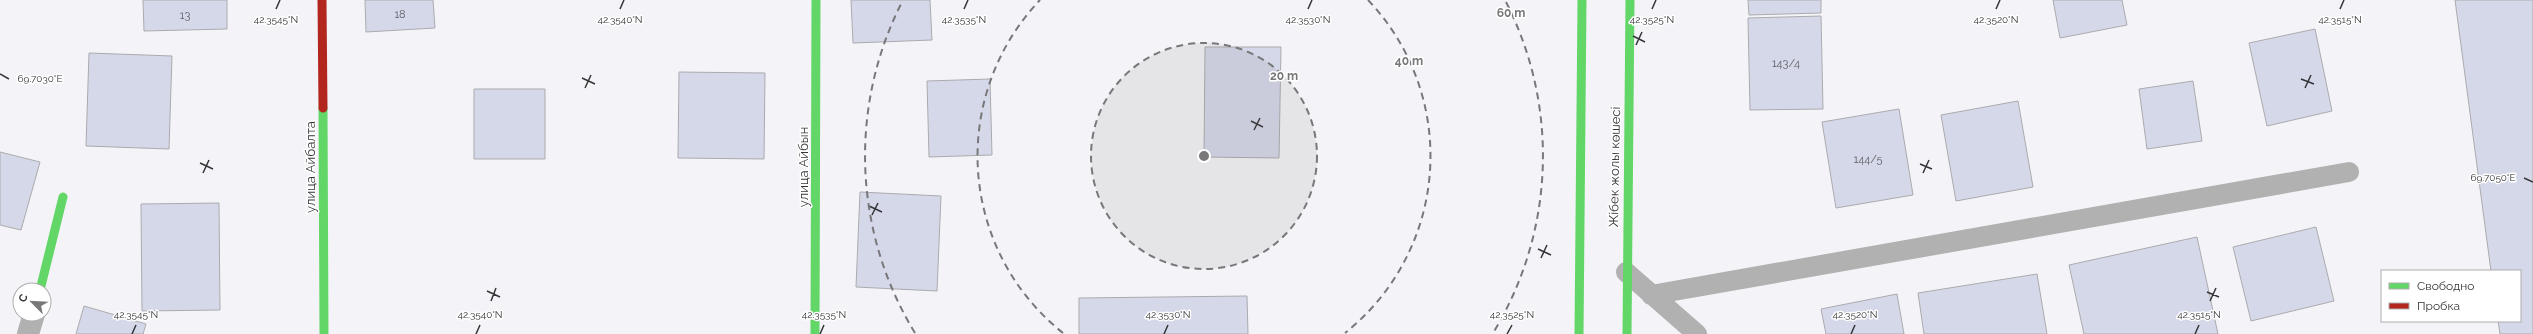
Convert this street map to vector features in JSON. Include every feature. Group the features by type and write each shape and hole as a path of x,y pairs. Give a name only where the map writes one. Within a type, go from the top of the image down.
{"street":[{"name":"улица Айбалта","path":"322,0 324,334"},
{"name":"улица Айбын","path":"815,334 816,0"},
{"path":"1579,334 1582,0"},
{"name":"Жібек жолы көшесі","path":"1627,334 1626,272 1630,0"},
{"path":"42,282 63,198"},
{"path":"28,334 32,322"}],"lane":[{"path":"1651,295 2349,172"},
{"path":"1626,272 1697,334"}],"building":[{"path":"143,0 227,0 227,29 144,31"},
{"path":"365,0 433,0 435,28 366,32"},
{"path":"851,0 930,0 932,40 853,43"},
{"path":"1748,0 1821,0 1821,13 1749,15"},
{"path":"2053,0 2122,0 2127,25 2060,38"},
{"path":"2455,0 2533,0 2533,334 2500,334 2498,322 2521,322 2521,270 2491,270"},
{"path":"1821,16 1823,109 1750,110 1748,18"},
{"path":"2315,29 2332,111 2267,126 2249,43"},
{"path":"1205,47 1281,47 1279,158 1204,157"},
{"path":"89,53 172,56 169,149 86,146"},
{"path":"679,72 765,73 764,159 678,158"},
{"path":"990,79 992,155 929,157 927,81"},
{"path":"2193,81 2202,141 2147,149 2139,89"},
{"path":"474,89 545,89 545,159 474,159"},
{"path":"2018,101 2033,187 1956,201 1941,115"},
{"path":"1899,109 1913,195 1836,208 1822,122"},
{"path":"0,152 40,162 21,230 0,225"},
{"path":"860,192 941,196 937,291 856,287"},
{"path":"219,203 220,310 142,311 141,204"},
{"path":"2316,227 2334,301 2251,321 2233,247"},
{"path":"2197,237 2218,334 2084,334 2069,265"},
{"path":"2037,274 2047,334 1924,334 1918,293"},
{"path":"1897,294 1904,334 1826,334 1821,309"},
{"path":"1247,296 1248,334 1079,334 1079,298"},
{"path":"84,306 146,324 143,334 76,334"}],"traffic: fast":[{"path":"815,334 816,0"},
{"path":"1579,334 1582,0"},
{"path":"1627,334 1630,0"},
{"path":"323,108 324,334"},
{"path":"42,282 63,197"}],"traffic: jam":[{"path":"322,0 323,108"}]}
